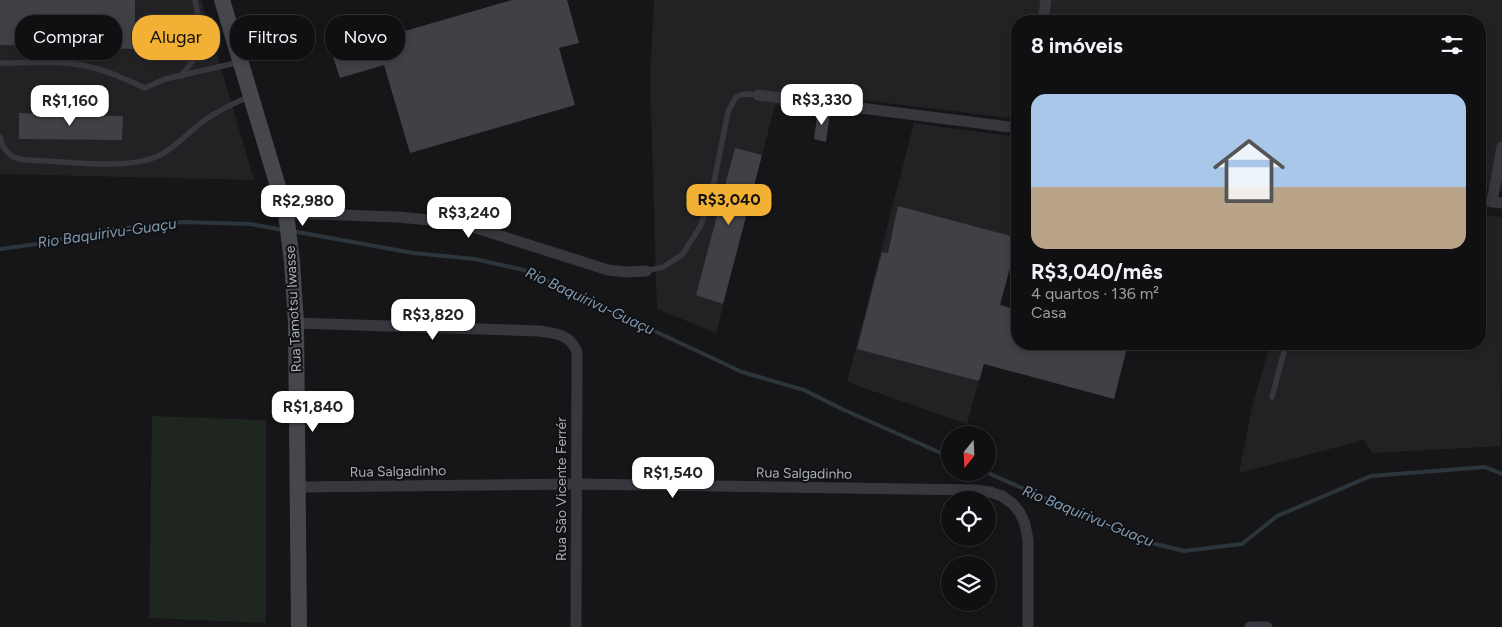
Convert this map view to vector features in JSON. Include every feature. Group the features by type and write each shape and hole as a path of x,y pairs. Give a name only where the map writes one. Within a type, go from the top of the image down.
{"street":[{"name":"Rua Tamotsu Iwasse","path":"222,0 286,214 290,242 296,324 299,627"},
{"path":"1044,15 1046,0"},
{"path":"758,94 1011,127"},
{"path":"1497,202 1502,147"},
{"path":"286,214 397,217 442,221 473,226 608,270 646,271"},
{"name":"Rua São Vicente Ferrér","path":"296,324 540,331 557,334 573,343 577,352 576,627"},
{"name":"Rua Salgadinho","path":"298,487 576,484 975,490 990,492 1002,496 1013,504 1025,524 1028,540 1028,627"},
{"path":"1250,627 1267,627"}],"lane":[{"path":"182,76 198,49 199,30 195,0"},
{"path":"0,63 58,63 90,67 110,73 145,88 166,79 241,62"},
{"path":"646,271 663,267 682,255 700,227 711,197 728,112 736,98 744,94 758,94"},
{"path":"0,137 3,148 12,156 24,159 87,163 136,162 153,158 169,150 212,115 251,96"},
{"path":"1272,397 1284,350"}],"shaded area":[{"path":"0,0 201,0 205,15 132,15 132,60 219,60 254,180 0,174"},
{"path":"654,0 1502,0 1502,190 1486,188 1486,15 1011,15 1011,118 837,97 834,112 775,105 716,333 657,309 650,77"},
{"path":"914,123 1011,136 1011,262 967,424 847,382"},
{"path":"1486,215 1502,217 1501,446 1372,453 1364,440 1239,473 1252,408 1268,350 1486,350"},
{"path":"152,416 266,420 266,623 149,618"}],"building":[{"path":"0,0 135,0 135,15 132,15 132,49 122,49 122,15 15,15 15,45 0,45"},
{"path":"512,0 567,0 579,43 559,48 575,105 410,153 384,65 340,78 334,60 405,60 405,31"},
{"path":"818,110 830,112 826,142 814,139"},
{"path":"19,113 123,116 122,140 19,139"},
{"path":"735,148 762,155 723,304 696,295"},
{"path":"898,206 1011,236 1011,264 1000,305 1011,308 1011,350 1126,350 1114,399 984,364 979,381 857,349 882,252 888,253"}],"waterway":[{"name":"Rio Baquirivu-Guaçu","path":"0,249 108,230 183,222 250,224 283,230"},
{"name":"Rio Baquirivu-Guaçu","path":"292,231 413,253 475,259 524,270 742,372 804,390 941,453"},
{"name":"Rio Baquirivu-Guaçu","path":"996,476 1139,540 1184,551 1242,544 1277,516 1371,476 1485,467 1502,474"}]}
